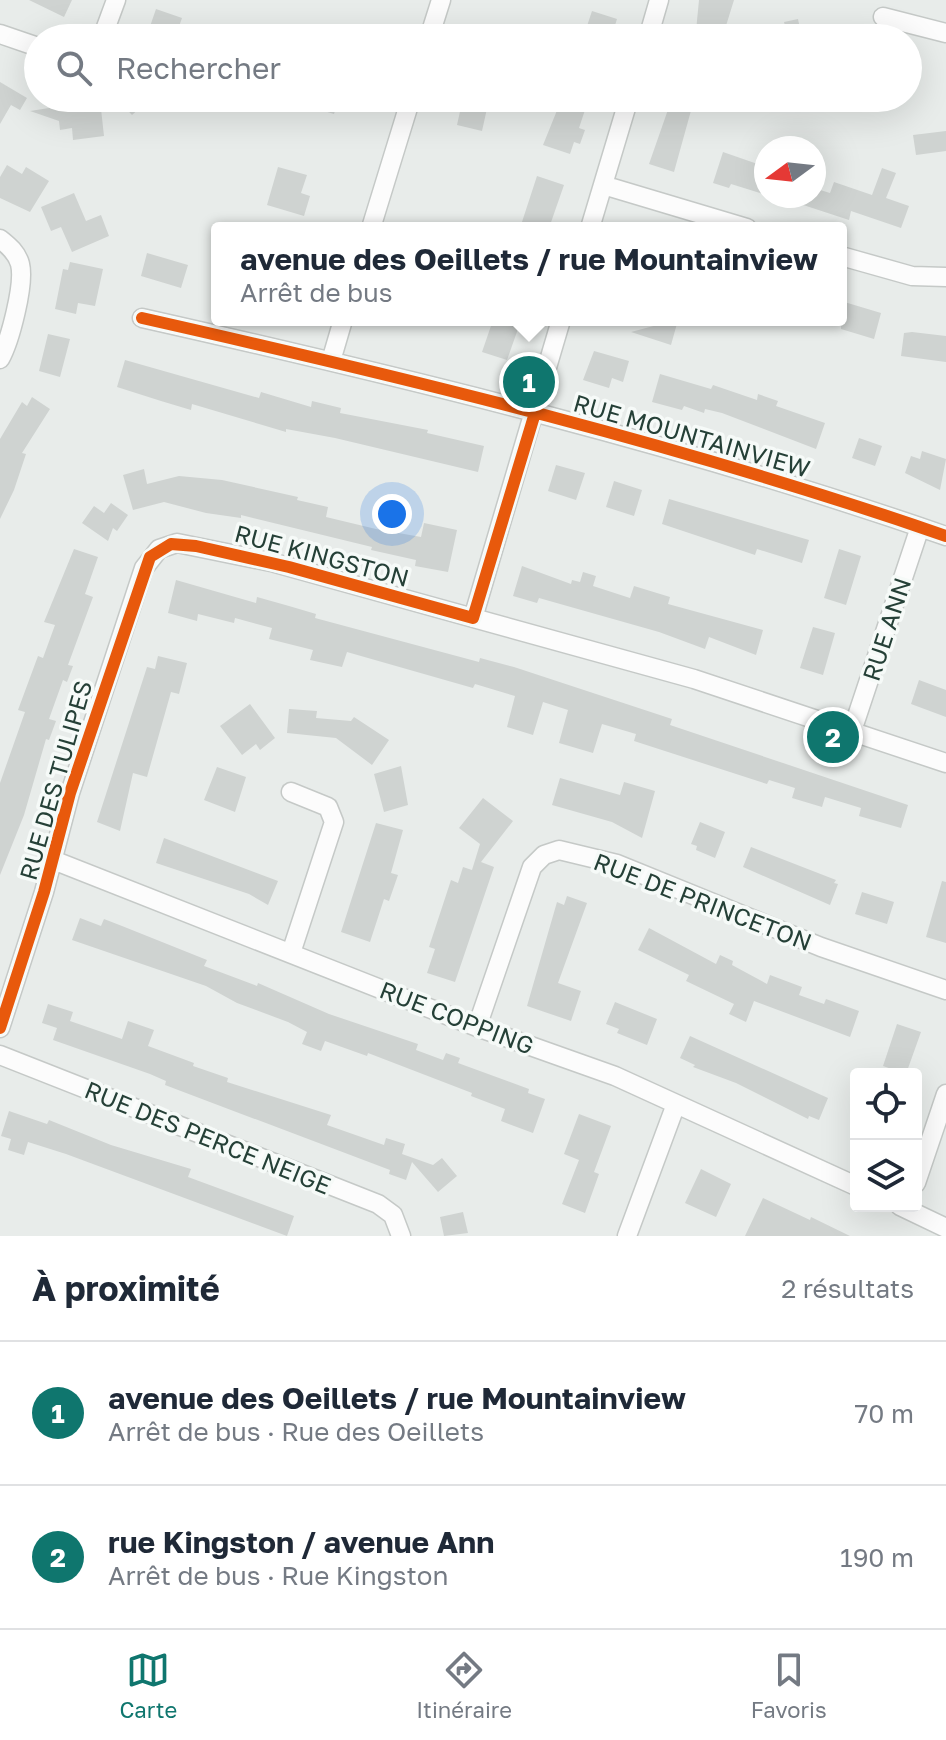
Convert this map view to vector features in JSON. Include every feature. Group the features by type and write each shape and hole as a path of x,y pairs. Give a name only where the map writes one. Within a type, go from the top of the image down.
{"street":[{"path":"107,24 116,0"},
{"path":"433,24 441,0"},
{"path":"652,24 659,0"},
{"path":"883,17 911,24"},
{"path":"922,27 946,33"},
{"path":"0,34 24,42"},
{"path":"373,222 407,112"},
{"path":"592,222 625,112"},
{"path":"603,185 727,222"},
{"path":"0,239 15,253 21,276 8,340 0,359"},
{"path":"847,258 912,276 946,277"},
{"name":"RUE MOUNTAINVIEW","path":"142,318 331,361 535,413 800,488 946,536"},
{"path":"331,361 341,326"},
{"path":"473,618 559,326"},
{"name":"RUE ANN","path":"852,731 920,527"},
{"name":"RUE KINGSTON","path":"159,549 183,544 253,558 694,679 946,763"},
{"name":"RUE DES TULIPES","path":"0,1028 53,860 70,793 144,568 159,549"},
{"path":"291,792 328,807 334,822 291,953"},
{"name":"RUE DE PRINCETON","path":"477,1027 532,867 544,855 559,850 640,871 821,947 946,990"},
{"name":"RUE COPPING","path":"53,860 477,1027 615,1076 850,1183"},
{"name":"RUE DES PERCE NEIGE","path":"0,1055 384,1207 397,1221 401,1236"},
{"path":"922,1165 946,1094"},
{"path":"627,1236 676,1104"},
{"path":"914,1212 946,1228"}],"building":[{"path":"29,0 72,0 64,17"},
{"path":"699,0 734,0 727,24 697,24"},
{"path":"156,9 182,18 180,24 151,24"},
{"path":"592,11 617,19 615,24 588,24"},
{"path":"798,19 799,24 784,24"},
{"path":"0,82 24,96 24,103 20,110 11,105 0,124"},
{"path":"33,112 101,112 104,136 73,140 72,128 60,130 59,121"},
{"path":"460,112 486,112 482,131 457,125"},
{"path":"556,112 584,112 579,128 585,130 580,144 574,142 570,154 543,145"},
{"path":"667,112 691,112 674,172 649,164"},
{"path":"946,131 946,151 916,155 913,135"},
{"path":"723,152 754,163 754,191 731,184 729,188 713,183"},
{"path":"7,165 22,174 26,167 49,181 30,212 0,198 0,177"},
{"path":"278,167 307,175 301,193 310,196 304,216 267,205"},
{"path":"882,168 896,173 886,198 909,206 901,228 851,211 849,220 812,208 826,208 826,192 830,193 834,182 872,195"},
{"path":"537,176 564,185 551,222 522,222"},
{"path":"74,193 86,221 101,215 109,236 72,252 61,227 51,231 41,207"},
{"path":"147,253 188,265 181,288 141,276"},
{"path":"70,262 103,269 95,306 78,303 76,314 55,309 63,269 68,270"},
{"path":"847,303 881,313 874,339 841,329 841,326 847,326"},
{"path":"491,326 519,326 507,360 482,352"},
{"path":"654,326 676,326 671,345 631,332"},
{"path":"904,333 946,336 946,362 901,356"},
{"path":"48,334 70,339 60,377 39,371"},
{"path":"594,351 629,361 623,382 612,378 609,388 583,380"},
{"path":"125,360 259,398 261,392 311,407 312,401 341,408 340,413 428,430 427,433 484,446 478,472 335,438 286,429 286,432 192,404 191,410 161,401 117,387"},
{"path":"660,374 711,389 713,385 757,400 758,394 778,401 776,406 825,423 816,449 722,413 705,409 704,413 684,406 682,410 652,402"},
{"path":"32,397 50,409 22,453 26,454 0,519 0,439 22,402 27,406"},
{"path":"859,438 882,446 875,466 852,458"},
{"path":"922,451 946,459 940,490 905,473 911,456 920,459"},
{"path":"556,465 585,473 576,500 548,491"},
{"path":"144,469 147,484 179,476 222,480 298,497 297,500 328,507 326,517 376,529 421,537 424,523 457,530 448,572 415,566 416,560 371,550 372,547 241,515 241,518 206,513 164,502 133,510 123,475"},
{"path":"614,481 642,490 634,516 606,507"},
{"path":"669,499 809,540 802,563 757,549 755,555 662,524"},
{"path":"111,503 128,515 117,531 113,528 108,541 82,523 94,506 104,513"},
{"path":"74,549 98,557 85,594 93,597 68,665 73,666 67,682 63,680 49,719 56,721 49,740 46,739 24,815 0,875 0,783 25,712 18,710 38,656 43,658 55,625 44,622"},
{"path":"839,549 861,556 846,605 824,598"},
{"path":"522,566 571,584 572,580 580,582 583,572 596,576 593,586 630,598 634,586 670,597 668,604 763,630 756,655 709,637 705,649 659,632 539,598 537,603 513,596"},
{"path":"176,580 256,603 257,597 316,614 315,618 479,662 480,658 514,667 672,719 670,725 908,805 901,828 859,816 861,808 825,797 822,807 792,798 795,788 769,780 767,784 634,741 636,734 602,724 593,753 559,743 568,710 543,702 533,735 507,727 515,696 475,684 473,688 347,652 342,667 310,660 313,650 269,639 272,628 235,618 234,623 198,614 197,621 168,613"},
{"path":"813,627 835,633 823,675 800,668"},
{"path":"158,656 187,663 179,694 171,692 147,777 133,773 120,831 97,822 147,667 155,669"},
{"path":"919,680 946,690 946,717 911,704"},
{"path":"250,704 275,738 260,750 256,744 242,755 220,726"},
{"path":"289,709 317,711 316,718 351,721 354,717 389,740 372,765 336,738 287,733"},
{"path":"401,766 408,805 384,812 374,774"},
{"path":"217,767 246,777 235,812 204,800"},
{"path":"560,778 620,795 624,782 655,791 642,838 612,822 552,805"},
{"path":"483,798 513,821 481,862 494,867 455,982 427,973 435,949 429,947 451,880 458,883 463,867 472,870 480,844 459,828"},
{"path":"700,822 725,832 715,858 696,850 697,846 691,844"},
{"path":"376,823 403,830 391,873 398,875 389,901 384,899 370,942 341,932"},
{"path":"164,838 278,881 268,905 249,894 156,863"},
{"path":"751,847 836,880 834,883 838,884 830,905 743,867"},
{"path":"942,881 946,882 946,943 926,937"},
{"path":"862,892 894,902 887,924 855,914"},
{"path":"567,896 587,903 558,983 581,991 571,1021 527,1006 557,902 564,905"},
{"path":"80,918 101,926 104,919 207,960 204,966 257,986 258,983 329,1014 418,1044 416,1050 443,1060 446,1053 460,1058 458,1063 529,1089 528,1093 545,1099 533,1133 501,1121 505,1109 471,1096 472,1093 368,1053 367,1056 325,1041 321,1051 302,1044 307,1032 288,1022 237,1003 206,986 72,940"},
{"path":"649,928 716,964 720,955 767,984 770,975 802,987 799,995 824,1004 826,999 859,1011 850,1037 754,1001 746,1022 729,1014 734,1004 686,981 689,975 638,950"},
{"path":"615,1002 657,1019 647,1045 617,1033 619,1029 606,1024"},
{"path":"48,1004 73,1012 70,1021 122,1039 128,1021 154,1030 148,1046 228,1078 227,1082 331,1115 327,1125 384,1145 386,1138 405,1144 402,1154 433,1165 442,1158 457,1176 438,1192 412,1162 406,1180 389,1174 390,1170 165,1085 166,1081 150,1074 53,1040 57,1028 42,1023"},
{"path":"897,1024 921,1032 908,1068 883,1066"},
{"path":"690,1036 828,1098 819,1120 809,1116 808,1119 736,1083 693,1067 695,1065 680,1058"},
{"path":"9,1111 47,1124 49,1120 111,1145 191,1169 188,1177 294,1216 287,1236 28,1142 24,1155 8,1150 11,1139 1,1136"},
{"path":"579,1114 611,1126 594,1172 599,1174 585,1213 562,1204 579,1160 564,1154"},
{"path":"701,1169 731,1184 716,1217 685,1203"},
{"path":"763,1198 810,1220 811,1217 850,1236 745,1236"},
{"path":"463,1212 468,1233 444,1236 440,1217"}],"cycle path":[{"path":"142,318 345,365 648,443 946,536"},
{"path":"0,1028 44,892 70,793 150,557 171,544 196,546 289,567 473,618 535,413"}],"place":[{"name":"avenue des Oeillets / rue Mountainview","path":"529,382"},
{"name":"rue Kingston / avenue Ann","path":"833,737"}]}
